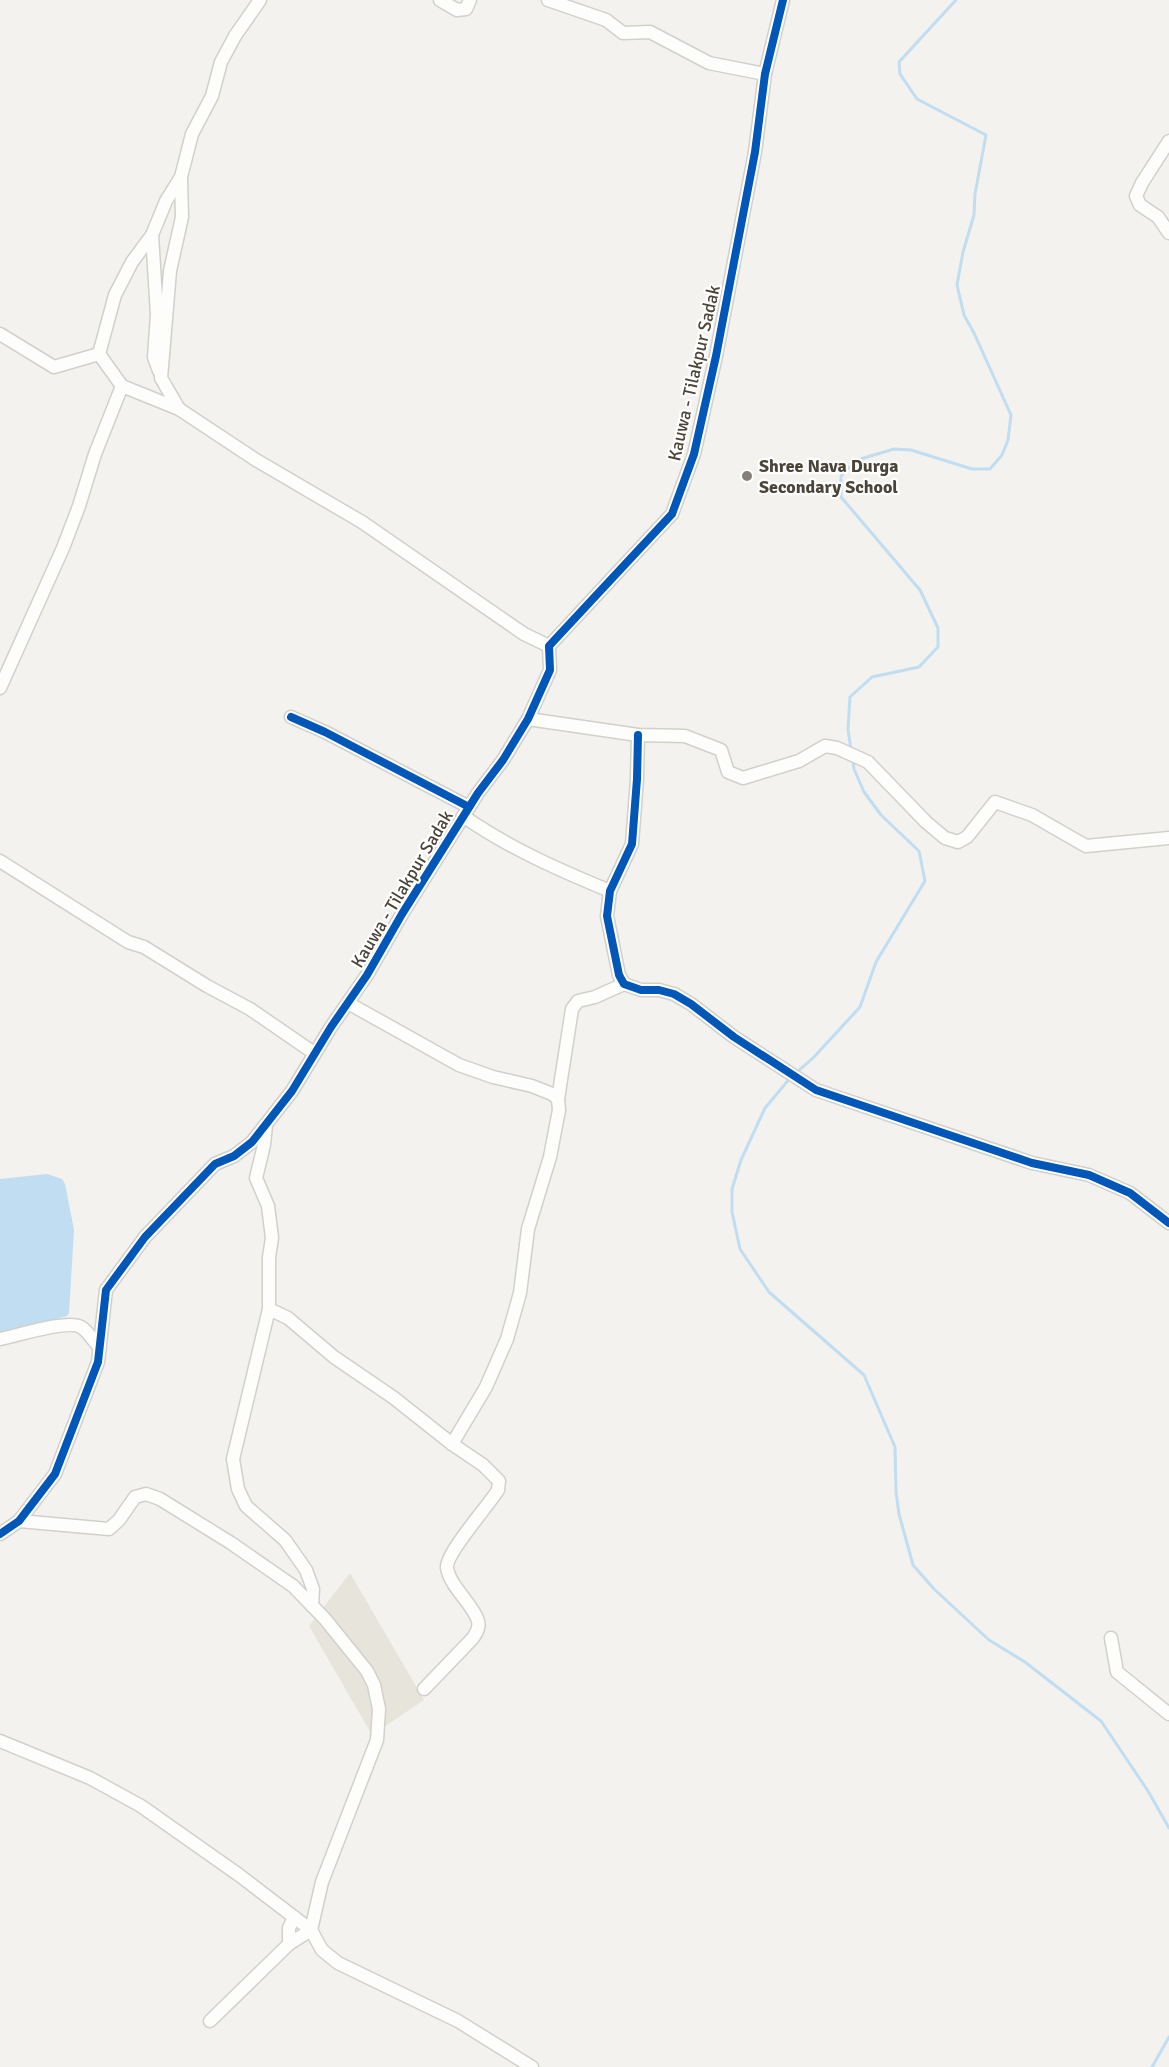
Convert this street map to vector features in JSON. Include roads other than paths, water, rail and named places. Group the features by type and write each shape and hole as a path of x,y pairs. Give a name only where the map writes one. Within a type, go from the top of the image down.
{"street":[{"path":"161,378 170,271 182,217 181,177 192,134 212,96 221,62 260,0"},
{"path":"440,0 457,10 466,9 470,0"},
{"path":"548,0 606,21 623,33 650,32 709,63 765,74"},
{"name":"Kauwa - Tilakpur Sadak","path":"0,1534 19,1521 55,1474 98,1362 106,1290 146,1237 200,1179 215,1164 234,1156 252,1142 292,1091 314,1053 368,975 402,914 466,812 503,760 528,719 550,670 549,646 672,514 694,454 716,356 755,152 765,74 783,0"},
{"path":"1169,141 1136,196 1140,205 1158,217 1169,233"},
{"path":"99,354 115,295 132,262 152,235 166,201 181,177"},
{"path":"152,235 157,314 154,357 161,378 179,409"},
{"path":"0,334 54,367 99,354"},
{"path":"99,354 122,386 179,409 256,460 362,522 524,633 549,646"},
{"path":"0,688 63,548 95,454 122,386"},
{"path":"291,717 326,732 466,812 490,835 550,866 610,891"},
{"path":"528,719 638,735 685,736 721,750 728,772 743,778 799,761 825,746 843,751 868,762 926,822 945,838 958,842 967,837 995,802 1032,815 1086,846 1169,838"},
{"path":"638,735 632,844 610,891 607,916 619,975 624,984 641,990 659,990 674,994 816,1090 1032,1163 1089,1175 1130,1193 1169,1223"},
{"path":"0,861 114,934 144,947 207,986 250,1009 314,1053"},
{"path":"452,1444 486,1387 507,1339 520,1293 531,1219 550,1157 560,1110 558,1099 572,1009 578,1001 608,993 624,984"},
{"path":"348,1003 459,1065 487,1075 532,1086 558,1099"},
{"path":"266,1124 256,1178 268,1206 272,1238 269,1257 269,1309 233,1459 233,1469 246,1506 285,1540 306,1570 313,1589 312,1606"},
{"path":"269,1309 288,1318 334,1357 394,1398 493,1473 499,1481 498,1490 448,1559 447,1568 478,1622 478,1630 424,1689"},
{"path":"0,1339 60,1325 77,1325 83,1328 100,1348"},
{"path":"19,1521 109,1529 119,1520 135,1497 146,1494 160,1499 240,1549 293,1586 367,1671 374,1685 379,1709 377,1740 322,1882 311,1930 289,1944 210,2021"},
{"path":"1111,1638 1117,1672 1169,1714"},
{"path":"0,1741 90,1778 141,1806 239,1875 311,1930 322,1950 338,1963 458,2021 532,2067"},
{"path":"289,1944 289,1928 294,1917"}],"water":[{"path":"47,1174 62,1179 65,1184 74,1230 69,1313 67,1316 20,1329 0,1332 0,1179"}],"waterway":[{"path":"851,750 848,729 850,697 872,677 919,667 938,647 938,628 920,590 841,497 841,476 857,460 894,449 911,450 972,469 990,469 1002,455 1008,440 1011,415 964,315 957,285 963,252 974,215 975,194 986,135 917,99 900,74 899,62 956,0"},
{"path":"796,1073 860,1007 876,962 925,881 919,851 881,815 864,792 854,769 853,760"},
{"path":"791,1077 765,1108 741,1160 732,1189 732,1212 740,1249 769,1292 864,1375 895,1447 899,1514 913,1565 934,1589 989,1640 1025,1662 1101,1721 1148,1791 1169,1828"},
{"path":"1152,2067 1169,2037"}],"place":[{"name":"Shree Nava Durga Secondary School","path":"747,476"}]}
